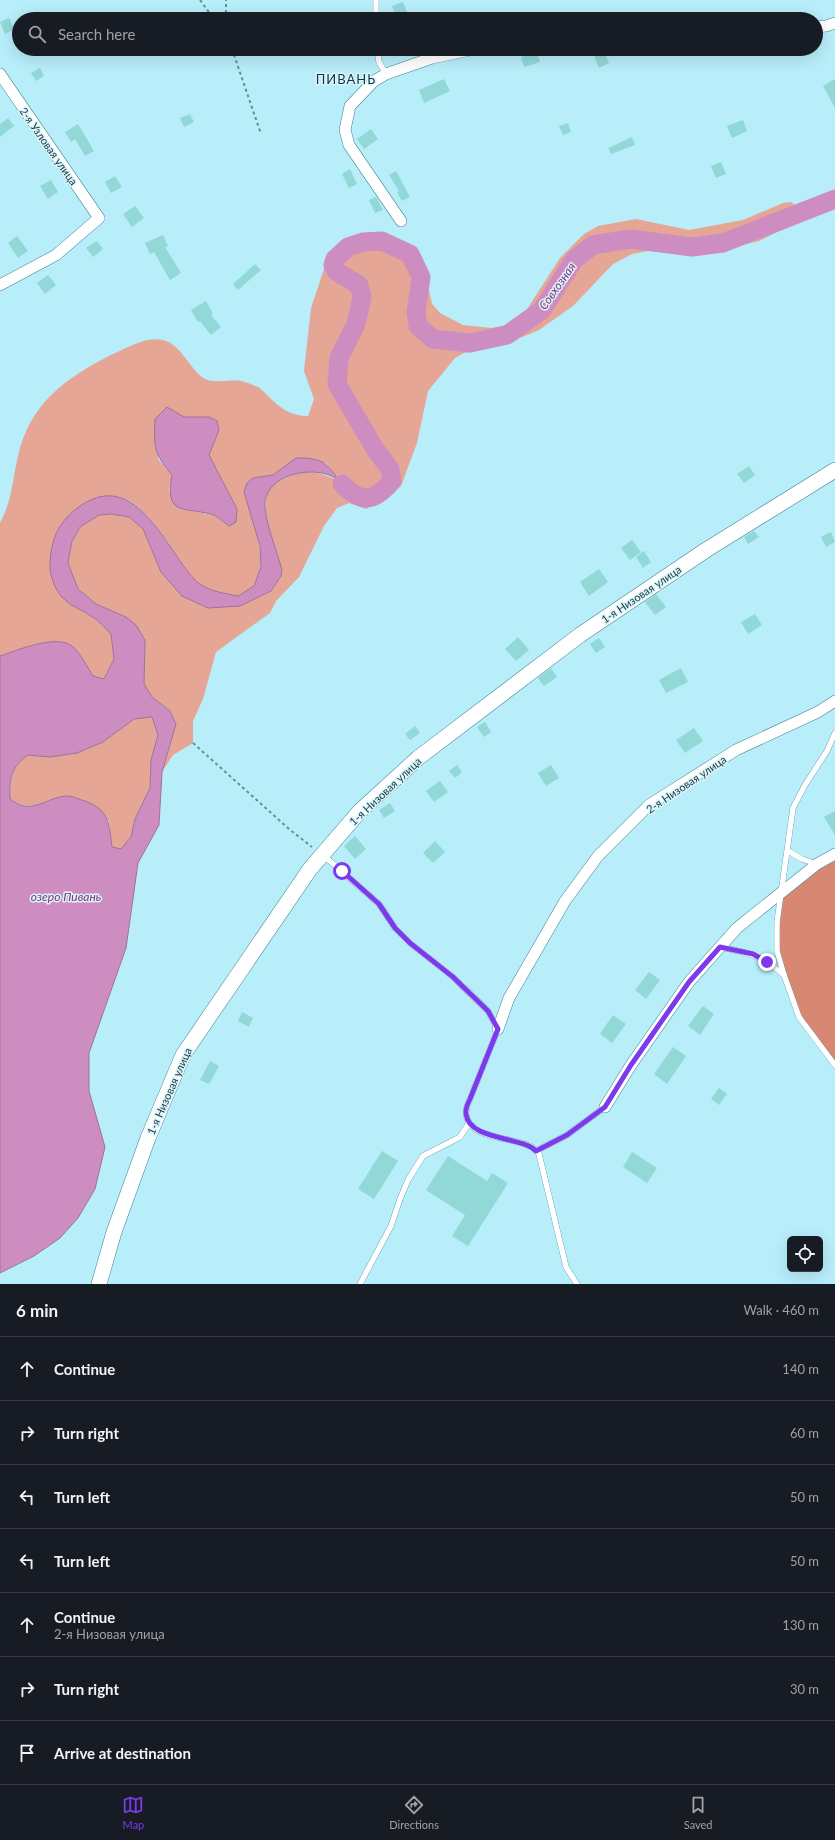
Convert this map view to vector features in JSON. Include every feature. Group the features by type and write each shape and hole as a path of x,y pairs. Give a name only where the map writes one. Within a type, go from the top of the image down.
{"street":[{"path":"823,26 835,23"},
{"path":"401,221 349,145 345,130 350,106 374,81 386,74 442,56"},
{"name":"2-я Узловая улица","path":"0,74 99,218 56,255 0,285"},
{"name":"1-я Низовая улица","path":"99,1284 114,1232 148,1138 183,1055 310,869 360,811 418,758 580,635 706,550 835,470"},
{"name":"2-я Низовая улица","path":"498,1029 509,998 565,901 598,856 650,805 736,750 818,712 835,701"},
{"path":"605,1107 631,1065 689,982 737,928 817,864 835,854"}],"lane":[{"path":"376,0 376,12"},
{"path":"378,56 379,62 386,74"},
{"path":"835,734 827,751 793,808 788,834 788,851 777,922 777,951 784,976 799,1017 826,1056 835,1065"},
{"path":"788,851 802,859 817,864"},
{"path":"323,855 379,904 395,928 410,943 453,977 488,1011 498,1029 468,1105 466,1114 470,1123 485,1133 528,1146 536,1151 541,1161 566,1267 577,1284"},
{"path":"720,947 753,954 767,962 784,976"},
{"path":"536,1151 567,1135 605,1107"},
{"path":"360,1284 391,1226 408,1180 423,1156 460,1137 470,1123"}],"path":[{"path":"200,0 209,12"},
{"path":"226,0 226,12"},
{"path":"234,56 260,134"},
{"path":"192,743 289,829 323,855"}],"shaded area":[{"path":"791,202 796,206 799,214 793,224 759,241 725,249 693,251 659,249 632,254 613,264 573,306 539,330 508,343 464,353 455,358 428,391 417,443 401,486 380,502 366,509 349,503 337,508 324,526 299,577 276,601 270,613 216,652 203,699 193,721 193,743 173,755 162,772 176,723 170,711 152,697 144,684 145,640 126,617 96,604 78,589 68,563 72,541 80,527 99,515 112,514 129,517 143,529 161,572 208,608 271,591 281,576 282,570 272,541 267,519 266,498 269,490 279,481 292,475 304,472 317,473 330,477 341,483 326,463 296,458 273,475 253,478 244,492 255,526 261,565 259,577 254,586 238,596 214,591 198,583 186,570 160,531 149,518 139,507 127,500 114,497 94,501 81,506 66,519 56,533 64,600 92,616 111,634 114,659 104,679 93,676 72,646 38,644 0,656 0,523 10,497 18,456 31,421 41,407 52,394 79,373 136,343 156,339 163,340 174,346 202,377 211,381 241,381 248,383 260,388 276,404 291,413 308,416 314,399 304,371 311,308 324,269 337,246 363,238 385,239 413,251 425,271 432,304 440,313 463,325 491,328 507,325 524,314 560,258 584,234 598,226 636,219 689,230 743,220 783,203","holes":["167,407 184,417 209,417 219,430 209,455 237,509 229,526 213,515 182,509 169,491 172,475 158,459"]},
{"path":"152,717 158,735 151,760 150,788 135,819 131,837 121,849 112,848 109,821 68,796 31,806 17,803 10,799 11,779 15,769 18,764 28,755 50,757 103,742 134,719"},
{"path":"835,854 835,1061 799,1017 777,951 782,891"}],"water":[{"path":"167,407 184,417 209,417 217,421 219,430 209,455 237,509 236,522 229,526 211,514 184,509 173,503 170,488 172,475 161,461 155,443 155,419"},
{"name":"озеро Пивань","path":"296,458 306,458 319,460 324,463 342,484 329,475 310,472 300,473 282,479 268,492 265,501 266,516 282,570 281,576 271,591 240,606 208,608 182,596 161,572 143,529 129,517 112,514 99,515 80,527 72,541 68,563 78,589 96,604 126,617 136,625 145,640 144,684 152,697 170,711 176,724 162,772 159,825 138,863 126,948 89,1053 89,1091 105,1147 95,1189 78,1218 60,1238 34,1256 0,1273 0,656 26,647 47,642 65,643 72,646 78,652 93,676 104,679 114,659 111,634 94,618 71,605 59,594 54,585 50,568 51,550 59,528 69,515 76,509 96,498 115,496 131,503 146,515 159,530 194,579 203,586 214,591 238,596 254,586 261,567 260,546 244,492 247,483 253,478 273,475","holes":["152,717 158,735 151,760 150,788 135,819 131,837 121,849 112,847 109,825 104,814 99,809 85,801 68,796 32,806 25,806 10,799 12,774 18,764 28,755 50,757 77,753 103,742 134,719"]}],"building":[{"path":"403,2 407,12 394,12 392,6"},
{"path":"9,18 12,25 12,30 5,34 0,22"},
{"path":"538,56 540,62 524,67 521,57"},
{"path":"594,56 606,56 609,63 599,68"},
{"path":"40,68 44,76 36,81 31,73"},
{"path":"444,79 450,91 424,103 419,90"},
{"path":"835,79 835,108 823,86"},
{"path":"190,114 194,122 184,127 180,118"},
{"path":"8,118 14,126 0,137 0,124"},
{"path":"743,120 747,131 732,138 727,126"},
{"path":"568,123 571,132 563,135 559,126"},
{"path":"78,124 94,151 85,156 75,139 71,142 65,132"},
{"path":"371,129 378,139 364,149 357,139"},
{"path":"632,137 635,145 611,154 608,148"},
{"path":"721,162 726,174 716,178 711,166"},
{"path":"350,169 357,184 349,188 342,174"},
{"path":"396,171 410,197 402,201 397,192 399,191 389,175"},
{"path":"115,176 122,187 111,193 105,182"},
{"path":"51,180 58,192 48,199 40,186"},
{"path":"376,197 383,210 375,213 369,200"},
{"path":"135,206 144,218 132,227 123,214"},
{"path":"163,235 168,246 165,247 181,273 170,280 154,252 150,254 145,243"},
{"path":"17,236 28,251 18,258 8,243"},
{"path":"97,241 103,249 93,257 86,248"},
{"path":"255,264 261,270 238,290 233,284"},
{"path":"48,275 56,285 45,294 37,283"},
{"path":"206,301 213,314 211,315 221,327 211,335 200,321 198,322 191,310"},
{"path":"749,466 755,475 744,483 737,474"},
{"path":"754,531 759,537 748,544 744,537"},
{"path":"831,532 835,542 826,547 821,537"},
{"path":"632,540 641,552 630,560 621,548"},
{"path":"644,551 651,562 643,568 636,557"},
{"path":"599,569 608,582 589,596 580,582"},
{"path":"656,594 666,607 655,615 645,602"},
{"path":"755,614 762,625 748,634 741,622"},
{"path":"518,637 529,650 516,661 505,649"},
{"path":"599,638 605,647 596,653 590,644"},
{"path":"551,668 557,677 544,686 538,678"},
{"path":"681,668 688,682 666,693 659,680"},
{"path":"485,722 491,732 484,737 477,727"},
{"path":"415,726 420,733 410,740 405,734"},
{"path":"694,728 703,741 685,753 676,740"},
{"path":"457,765 462,772 455,778 449,771"},
{"path":"551,765 559,778 546,786 538,773"},
{"path":"440,781 448,792 434,802 426,791"},
{"path":"390,803 395,811 384,818 379,810"},
{"path":"835,811 835,835 824,817"},
{"path":"355,836 366,849 355,859 344,846"},
{"path":"435,841 445,852 433,863 423,853"},
{"path":"649,972 660,980 646,999 635,990"},
{"path":"703,1006 714,1014 700,1035 688,1026"},
{"path":"242,1012 253,1018 249,1027 238,1021"},
{"path":"613,1015 626,1024 612,1043 600,1034"},
{"path":"673,1047 686,1056 667,1084 654,1074"},
{"path":"210,1061 219,1066 209,1084 200,1080"},
{"path":"719,1088 727,1094 719,1105 711,1099"},
{"path":"382,1151 398,1161 374,1199 358,1189"},
{"path":"632,1152 657,1168 647,1183 623,1167"},
{"path":"448,1156 487,1181 492,1173 508,1183 468,1246 452,1236 465,1215 426,1190"}],"waterway":[{"name":"Совхозная","path":"342,484 356,495 368,498 379,493 392,481 390,469 375,449 337,384 339,358 356,324 362,297 359,285 337,272 333,265 335,259 348,247 363,242 382,241 410,254 421,277 416,312 418,326 433,339 470,343 507,335 542,310 574,260 593,245 630,239 692,247 723,243 835,199"}],"district":[{"name":"ПИВАНЬ","path":"346,79"}],"route":[{"path":"342,871 379,904 395,928 410,943 453,977 488,1011 498,1029 470,1099 466,1111 467,1117 472,1126 480,1131 501,1139 531,1147 536,1151 567,1135 605,1107 631,1065 689,982 720,947 753,954 767,962"}]}
